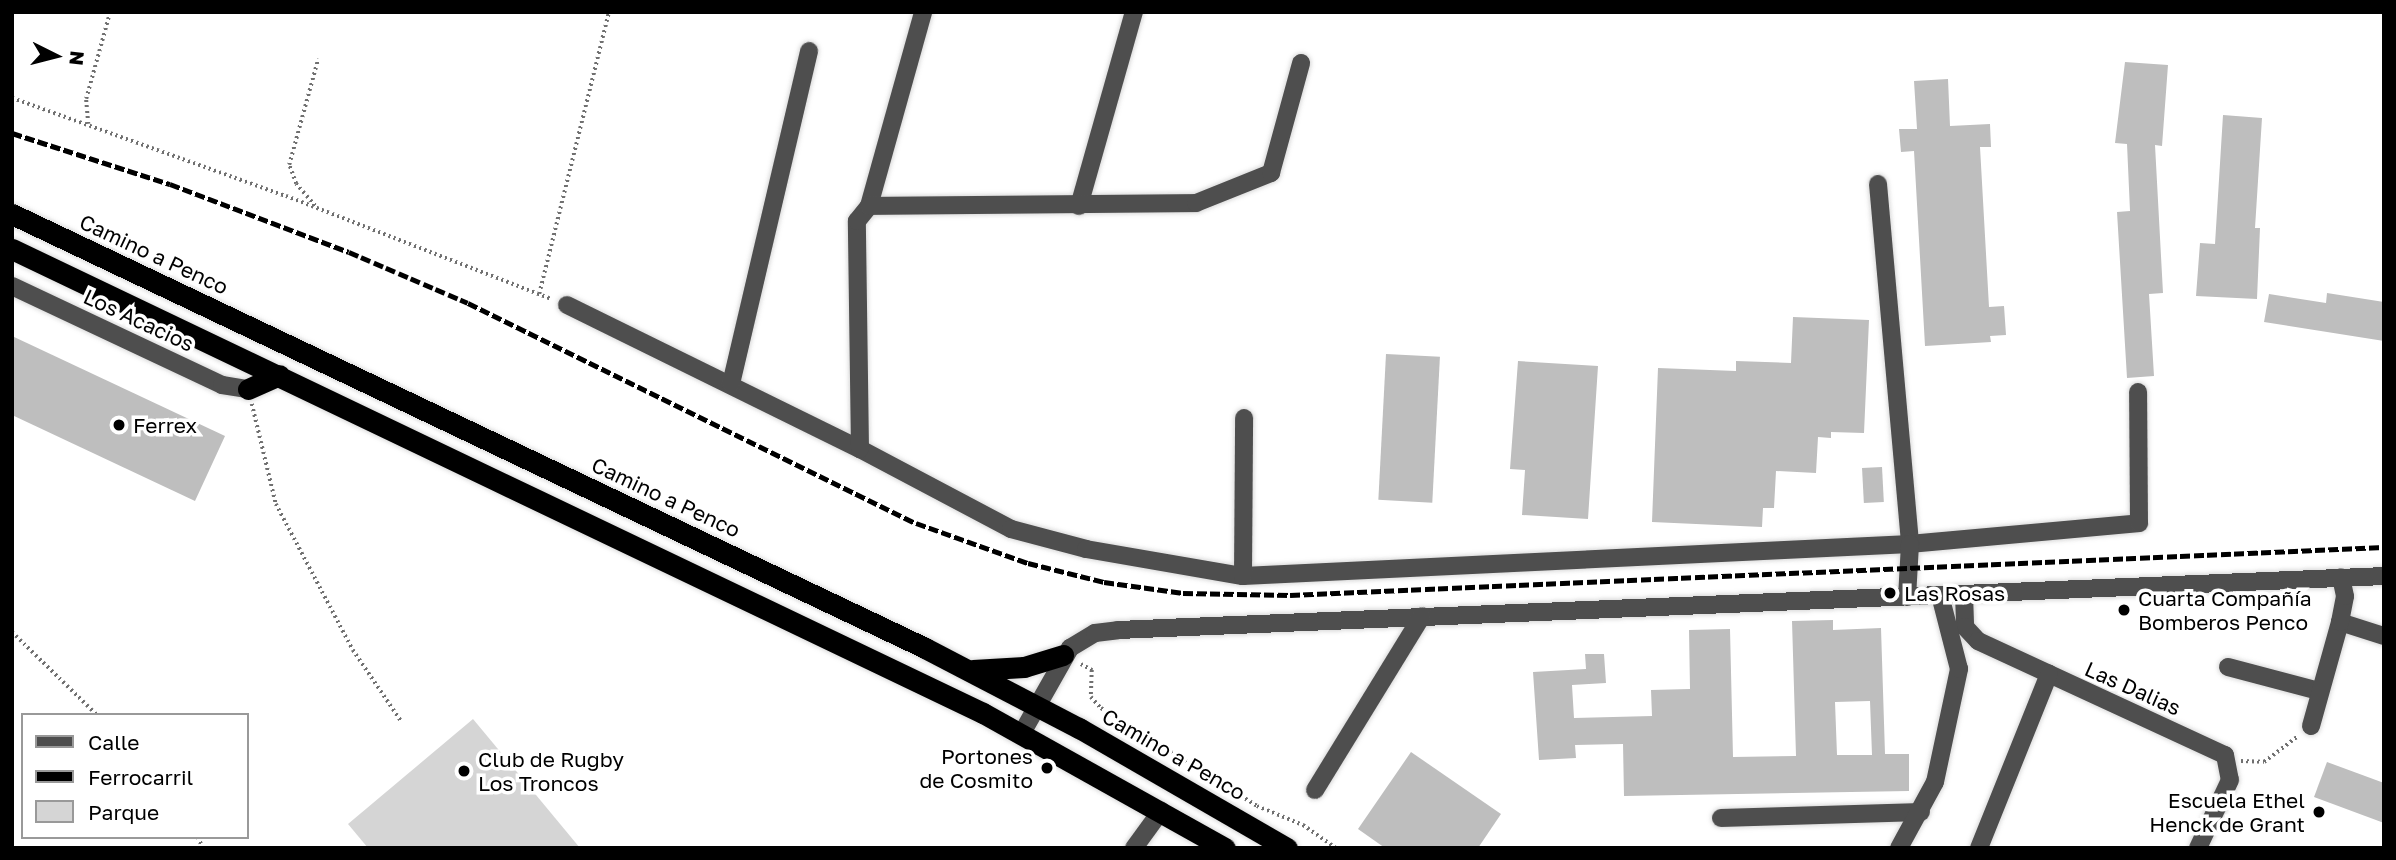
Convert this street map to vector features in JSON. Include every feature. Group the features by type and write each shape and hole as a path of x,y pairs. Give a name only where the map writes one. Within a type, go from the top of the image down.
{"highway":[{"name":"Camino a Penco","path":"12,214 968,670 1037,705 1287,848"},
{"path":"12,248 1022,733 1225,848"},
{"path":"248,389 279,375"},
{"path":"968,670 1024,667 1063,655"}],"street":[{"path":"860,449 857,221 869,206 923,12"},
{"path":"1079,206 1134,12"},
{"path":"731,384 808,51"},
{"path":"869,206 1196,203 1271,173 1301,64"},
{"path":"1878,184 1910,544 1907,597"},
{"name":"Los Acacios","path":"12,286 222,385 248,389"},
{"path":"567,305 860,449 1010,529 1086,549 1243,576 1910,544 2139,523 2138,392"},
{"path":"1243,576 1244,418"},
{"path":"1022,733 1063,655 1086,637 1118,630 2384,576"},
{"path":"2311,726 2340,622 2345,596 2341,577"},
{"name":"Las Dalias","path":"1964,594 1965,627 1973,638 2202,743 2227,761"},
{"path":"1899,848 1921,812 1943,751 1959,669 1940,595"},
{"path":"1315,790 1422,616"},
{"path":"2340,622 2384,636"},
{"path":"2228,667 2319,691"},
{"path":"1979,848 2049,674"},
{"path":"2198,848 2230,780 2227,761"},
{"path":"1134,848 1161,811"},
{"path":"1721,818 1921,812"}],"path":[{"path":"88,124 86,99 110,12"},
{"path":"539,294 610,12"},
{"path":"317,207 296,184 289,165 318,59"},
{"path":"12,97 317,207 567,305"},
{"path":"248,389 276,504 353,650 401,721"},
{"path":"12,632 95,713"},
{"path":"1063,655 1092,670 1090,697 1101,708 1257,806 1303,825 1336,848"},
{"path":"2227,761 2264,762 2311,726"}],"green space":[{"name":"Club de Rugby Los Troncos","path":"473,719 580,848 368,848 348,824"}],"building":[{"path":"2125,62 2168,65 2162,146 2155,145 2163,293 2149,294 2154,376 2127,378 2117,212 2130,211 2127,144 2115,143"},
{"path":"1948,79 1950,126 1990,124 1991,147 1980,147 1989,307 2004,306 2006,335 1990,336 1991,342 1925,346 1914,151 1901,152 1899,129 1917,129 1914,81"},
{"path":"2223,115 2262,118 2255,228 2260,228 2257,299 2196,296 2200,243 2215,244"},
{"path":"2327,293 2384,302 2384,341 2264,322 2269,294 2326,303"},
{"path":"1793,317 1869,320 1864,433 1831,432 1831,438 1818,437 1816,473 1776,471 1774,508 1763,508 1762,527 1652,522 1658,368 1736,371 1736,361 1791,363"},
{"name":"Ferrex","path":"12,336 225,436 195,501 12,415"},
{"path":"1386,354 1440,357 1432,503 1378,500"},
{"path":"1518,361 1598,366 1588,519 1522,515 1525,470 1510,469"},
{"path":"1882,467 1884,502 1864,503 1862,468"},
{"path":"1833,620 1833,630 1881,628 1885,754 1909,754 1909,791 1624,796 1623,744 1575,745 1576,758 1539,760 1533,672 1586,669 1585,654 1604,654 1606,683 1572,685 1574,718 1652,716 1651,690 1690,689 1689,630 1730,629 1733,757 1796,756 1792,621","holes":["1870,701 1872,755 1837,755 1835,702"]},
{"path":"1411,752 1501,814 1478,848 1385,848 1358,829"},
{"path":"2327,762 2384,783 2384,823 2314,797"}],"railway":[{"path":"12,133 170,184 349,252 468,303 916,523 1028,563 1104,582 1183,593 1290,595 2384,547"}],"place":[{"name":"Ferrex","path":"119,425"},
{"name":"Las Rosas","path":"1890,593"},
{"name":"Cuarta Compañía Bomberos Penco","path":"2124,610"},
{"name":"Portones de Cosmito","path":"1047,768"},
{"name":"Club de Rugby Los Troncos","path":"464,771"},
{"name":"Escuela Ethel Henck de Grant","path":"2319,812"}]}
